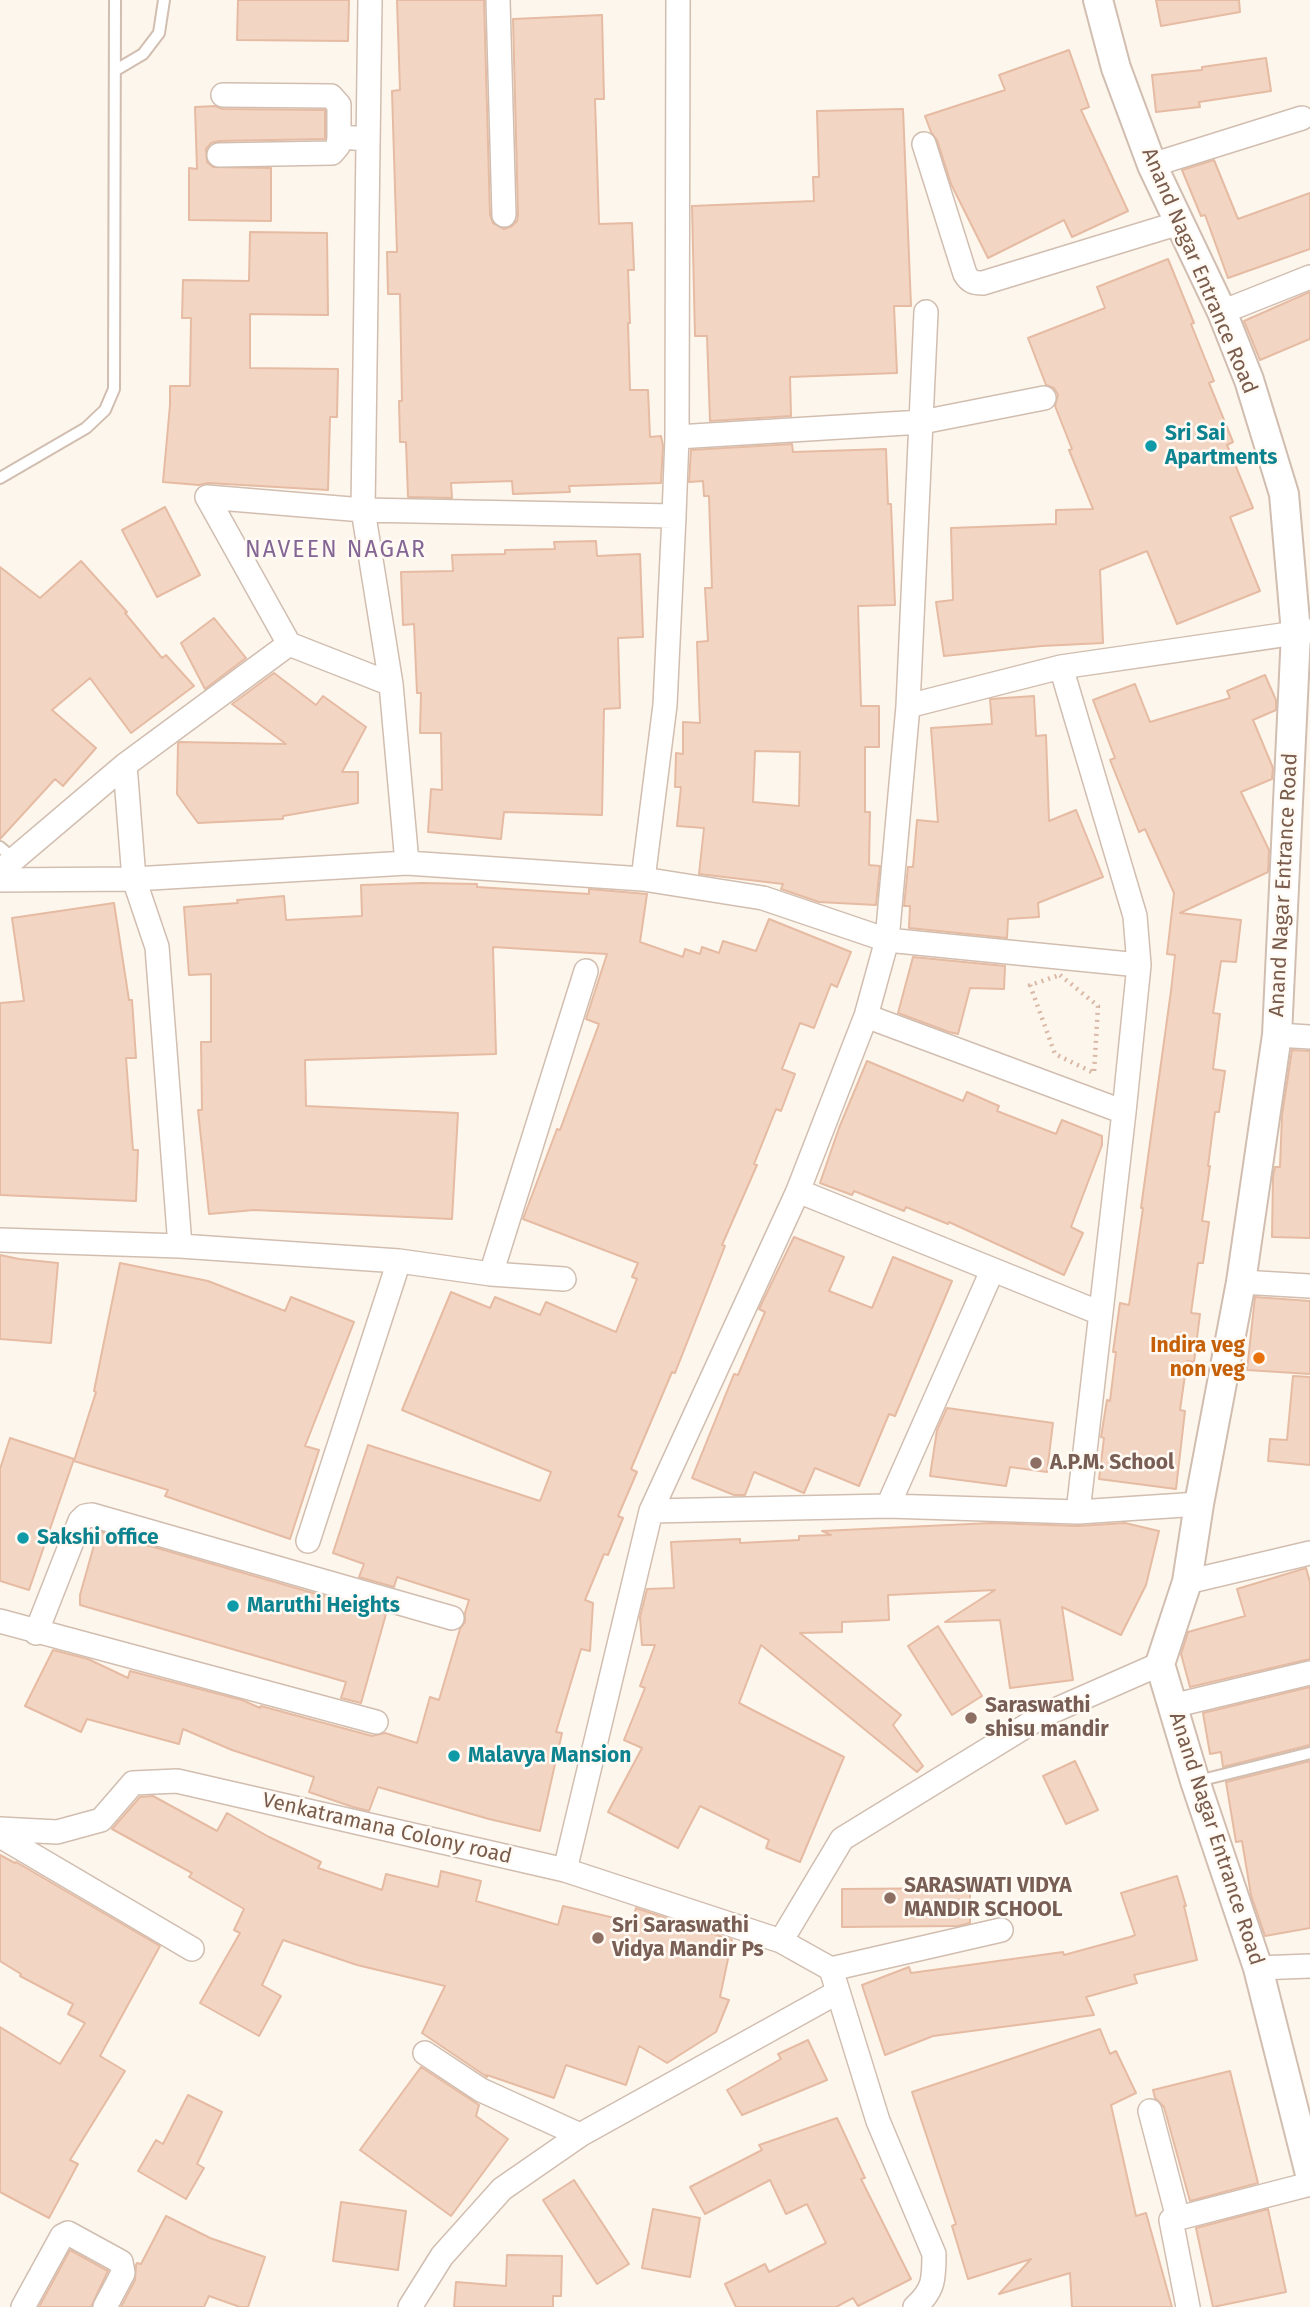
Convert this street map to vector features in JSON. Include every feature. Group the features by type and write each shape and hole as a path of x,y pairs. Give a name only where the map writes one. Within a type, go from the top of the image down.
{"street":[{"path":"370,0 363,510 391,684 407,863"},
{"path":"498,0 504,215"},
{"path":"643,879 665,705 674,516 677,437 678,0"},
{"name":"Anand Nagar Entrance Road","path":"1098,0 1116,68 1152,164 1222,312 1249,380 1284,494 1303,632 1277,1035 1241,1282 1187,1582 1160,1664 1195,1782 1258,1968 1310,2174"},
{"path":"219,155 332,152 338,146 339,136 339,105 331,96 223,95"},
{"path":"1152,164 1302,118"},
{"path":"339,136 368,139"},
{"path":"924,144 965,274 969,281 975,283 983,283 1179,223"},
{"path":"1222,312 1310,277"},
{"path":"565,1870 651,1511 798,1191 866,1016 887,940 908,706 926,312"},
{"path":"677,437 922,422 1044,398"},
{"path":"391,684 289,644 207,497 363,510 674,516"},
{"path":"908,706 1061,667 1303,632"},
{"path":"5,859 125,765 289,644"},
{"path":"1061,667 1135,916 1139,965 1078,1511"},
{"path":"125,765 134,879 157,947 180,1246"},
{"path":"0,880 134,879 407,863 643,879 763,898 887,940 1139,965"},
{"path":"491,1274 586,971"},
{"path":"866,1016 1124,1112"},
{"path":"1277,1035 1310,1037"},
{"path":"798,1191 1100,1313"},
{"path":"0,1240 180,1246 399,1261 491,1274 564,1279"},
{"path":"308,1541 399,1261"},
{"path":"888,1506 992,1270"},
{"path":"1241,1282 1310,1286"},
{"path":"651,1511 888,1506 1078,1511 1199,1504"},
{"path":"36,1633 80,1521 85,1516 92,1515 452,1618"},
{"path":"1187,1582 1310,1553"},
{"path":"0,1622 376,1722"},
{"path":"781,1941 842,1839 1044,1715 1160,1664"},
{"path":"1172,1706 1310,1673"},
{"name":"Venkatramana Colony road","path":"0,1829 57,1832 101,1820 133,1783 177,1780 565,1870 781,1941 831,1969"},
{"path":"0,1836 192,1949"},
{"path":"915,2307 928,2294 934,2277 934,2254 878,2122 831,1969 1001,1930"},
{"path":"1258,1968 1310,1966"},
{"path":"410,2307 442,2256 502,2189 580,2136 838,1992"},
{"path":"425,2053 481,2090 580,2136"},
{"path":"1150,2111 1178,2218"},
{"path":"1188,2307 1171,2220 1310,2184"},
{"path":"23,2307 62,2236 68,2232 121,2262 123,2273 105,2307"}],"lane":[{"path":"0,478 86,428 105,410 114,389 115,0"},
{"path":"116,70 143,54 159,33 164,0"},
{"path":"1195,1782 1310,1752"}],"path":[{"path":"1060,975 1098,1006 1094,1073 1055,1054 1030,985 1060,975"}],"building":[{"path":"238,0 349,0 348,41 237,40"},
{"path":"397,0 484,0 490,215 493,223 504,229 517,221 518,215 513,19 602,15 604,99 595,99 599,224 632,223 634,270 628,270 630,390 648,390 650,437 661,436 663,446 661,483 569,486 570,492 513,494 512,481 451,483 452,498 408,497 406,442 400,442 400,294 388,294 387,252 397,252 392,91 400,90"},
{"path":"1156,0 1239,0 1240,12 1161,26"},
{"path":"1069,50 1089,107 1081,110 1128,211 1072,237 1064,220 988,258 951,184 937,140 925,116 1005,90 999,75"},
{"path":"1266,58 1271,91 1199,102 1200,107 1156,112 1152,75 1202,70 1202,67"},
{"path":"215,106 223,109 325,110 325,139 219,141 211,143 206,149 207,162 213,167 271,168 271,221 189,220 189,168 197,169 195,107"},
{"path":"903,109 911,306 894,306 897,373 790,377 791,416 710,421 707,336 695,336 692,206 814,201 813,177 819,177 817,111"},
{"path":"1214,160 1238,219 1310,193 1310,249 1228,278 1205,215 1201,216 1182,170"},
{"path":"250,232 327,233 328,315 250,314 250,368 338,369 337,417 330,417 328,490 163,482 170,386 190,386 191,318 182,318 183,280 249,281"},
{"path":"1168,259 1214,381 1209,383 1233,442 1227,445 1253,508 1230,517 1260,591 1177,624 1147,551 1100,570 1103,643 944,656 936,602 953,600 951,528 1056,524 1056,510 1093,509 1055,406 1058,395 1054,388 1046,385 1028,338 1105,308 1097,287"},
{"path":"1310,292 1310,339 1260,360 1244,321"},
{"path":"792,444 793,452 886,449 895,605 858,606 861,706 879,706 879,747 865,747 865,812 870,812 869,865 880,866 876,905 819,902 781,889 783,884 699,874 704,828 677,826 681,787 675,787 676,753 683,754 683,722 700,723 697,642 708,641 705,588 712,588 709,496 704,496 703,481 689,482 691,450","holes":["755,751 800,752 799,806 753,802"]},
{"path":"165,507 200,575 157,597 122,530"},
{"path":"596,541 597,556 640,554 643,637 618,638 620,708 604,709 602,815 504,812 501,839 428,832 431,789 442,790 441,733 420,733 421,693 417,693 414,624 403,625 401,572 453,571 452,555 505,554 505,550 555,549 554,542"},
{"path":"81,561 127,612 125,613 162,658 166,655 194,686 131,733 90,678 52,710 96,748 63,786 55,779 0,839 0,567 40,598"},
{"path":"214,618 246,658 205,689 181,643"},
{"path":"274,673 316,705 323,696 366,727 342,772 358,772 358,803 283,816 283,819 198,823 177,794 178,743 286,744 232,704"},
{"path":"1265,675 1276,700 1276,710 1253,720 1273,768 1272,779 1241,792 1269,850 1268,872 1180,913 1241,920 1236,962 1221,961 1213,1013 1220,1014 1213,1069 1225,1071 1219,1112 1215,1112 1208,1166 1202,1221 1209,1222 1203,1263 1198,1263 1191,1313 1200,1314 1194,1362 1187,1361 1180,1410 1185,1411 1176,1489 1099,1479 1104,1438 1101,1437 1107,1400 1110,1401 1120,1303 1129,1305 1136,1257 1175,955 1167,954 1174,893 1145,829 1139,832 1110,760 1115,758 1093,700 1135,684 1150,722 1230,698 1227,691"},
{"path":"1034,696 1036,736 1046,735 1049,821 1076,810 1103,877 1038,903 1039,917 1008,919 1007,938 909,928 910,906 904,906 908,867 913,867 917,820 938,822 931,728 992,724 990,699"},
{"path":"477,884 477,887 589,894 589,889 647,894 640,942 683,957 685,949 700,954 702,947 719,953 723,941 756,951 769,919 851,952 837,987 831,984 814,1028 800,1023 782,1069 795,1074 781,1111 776,1109 754,1164 757,1165 722,1245 725,1246 675,1373 672,1372 631,1469 637,1472 618,1516 623,1518 608,1555 604,1554 585,1600 593,1603 590,1651 581,1649 556,1732 562,1733 540,1831 378,1787 369,1811 309,1792 314,1777 232,1750 183,1729 179,1744 87,1719 81,1732 25,1706 53,1650 88,1659 128,1678 130,1671 242,1700 260,1708 261,1706 372,1736 385,1733 417,1743 430,1697 439,1700 460,1629 465,1622 469,1600 397,1577 394,1587 359,1577 364,1564 333,1553 368,1445 540,1501 551,1472 402,1410 451,1292 490,1308 495,1297 540,1315 546,1302 616,1332 637,1279 632,1277 638,1263 523,1219 557,1129 560,1130 599,1024 586,1019 607,954 493,947 496,1054 305,1060 306,1106 458,1113 452,1219 254,1210 209,1214 198,1110 202,1110 201,1042 211,1042 211,974 189,975 184,907 284,896 286,920 362,916 361,885"},
{"path":"114,903 129,1000 132,1000 136,1058 126,1058 133,1150 138,1150 136,1201 0,1195 0,1003 24,1001 12,918"},
{"path":"913,957 1005,966 1004,989 970,988 958,1034 949,1032 898,1013"},
{"path":"1292,1050 1310,1051 1310,1238 1272,1237 1273,1176 1275,1167 1280,1167 1282,1115"},
{"path":"867,1061 963,1101 967,1092 999,1106 997,1111 1056,1134 1062,1120 1102,1136 1102,1145 1071,1227 1083,1233 1064,1275 949,1222 948,1224 906,1207 904,1211 854,1191 852,1195 820,1183"},
{"path":"794,1237 844,1257 829,1291 872,1308 893,1257 952,1281 895,1416 889,1414 859,1486 815,1468 804,1493 754,1472 745,1495 734,1495 692,1478 734,1374 738,1375 765,1312 759,1309"},
{"path":"0,1255 58,1263 51,1343 0,1339"},
{"path":"120,1263 208,1281 285,1311 291,1297 354,1322 305,1446 319,1450 290,1539 165,1496 168,1490 74,1461 96,1392 94,1391"},
{"path":"1255,1297 1310,1301 1310,1374 1247,1370"},
{"path":"1293,1376 1310,1377 1310,1465 1268,1461 1270,1439 1287,1440"},
{"path":"947,1408 1053,1423 1047,1472 1010,1467 1006,1486 930,1476 937,1430"},
{"name":"Sakshi office","path":"10,1438 74,1459 29,1590 0,1581 0,1469"},
{"path":"991,1523 1078,1526 1125,1523 1159,1531 1146,1585 1121,1635 1062,1607 1073,1680 1010,1688 1000,1620 945,1622 995,1590 888,1595 889,1620 842,1622 842,1632 800,1633 901,1715 893,1725 923,1766 917,1772 761,1645 739,1703 844,1757 800,1862 766,1848 769,1840 700,1806 678,1848 608,1812 642,1748 624,1740 645,1688 640,1686 655,1645 642,1645 640,1617 647,1589 674,1588 671,1542 799,1540 799,1536 831,1535 822,1531"},
{"name":"Maruthi Heights","path":"98,1531 386,1614 361,1703 341,1698 346,1682 80,1605 80,1595"},
{"path":"1306,1568 1310,1582 1310,1659 1190,1687 1181,1654 1188,1632 1245,1616 1237,1589"},
{"path":"938,1626 982,1696 952,1715 908,1646"},
{"path":"1310,1687 1310,1745 1223,1767 1221,1752 1210,1754 1203,1713"},
{"path":"1075,1761 1098,1810 1066,1824 1043,1776"},
{"path":"1310,1761 1310,1928 1265,1936 1251,1895 1242,1841 1236,1842 1226,1782"},
{"path":"153,1796 217,1831 227,1813 321,1862 318,1868 382,1890 386,1874 438,1887 441,1871 481,1881 476,1901 558,1925 563,1906 632,1922 636,1908 732,1940 720,1997 729,2000 716,2032 667,2063 639,2046 626,2085 566,2065 554,2098 487,2077 422,2033 445,1986 357,1965 283,1940 262,1985 281,1996 259,2036 200,2003 240,1933 234,1930 244,1909 189,1877 192,1873 112,1829 140,1797"},
{"path":"0,1855 160,1946 100,2056 125,2071 70,2160 78,2164 49,2218 0,2192 0,2027 60,2064 85,2023 68,2014 73,2004 20,1976 21,1974 0,1961"},
{"path":"1177,1876 1197,1960 1134,1975 1137,1983 1086,1997 1094,2015 933,2036 885,2055 862,1985 909,1967 911,1973 1063,1952 1064,1955 1130,1937 1135,1935 1121,1893"},
{"path":"970,1888 970,1923 958,1926 842,1927 842,1889"},
{"path":"1100,2029 1110,2054 1116,2051 1136,2093 1111,2105 1136,2216 1146,2213 1172,2307 1072,2307 1070,2273 999,2294 1031,2259 968,2279 952,2226 956,2224 912,2092"},
{"path":"808,2040 827,2080 742,2115 727,2090 781,2059 778,2054"},
{"path":"421,2067 479,2105 476,2116 508,2139 451,2216 360,2150"},
{"path":"1230,2071 1258,2183 1190,2201 1164,2107 1155,2098 1153,2090"},
{"path":"188,2095 222,2112 197,2164 204,2168 186,2199 138,2171 156,2140 163,2144"},
{"path":"837,2118 865,2178 861,2179 911,2279 858,2306 853,2298 836,2307 736,2307 725,2284 765,2264 769,2272 826,2243 807,2204 786,2214 770,2180 705,2214 690,2187 762,2150 759,2145"},
{"path":"574,2180 629,2264 597,2284 543,2200"},
{"path":"341,2202 406,2211 398,2270 333,2261"},
{"path":"653,2209 700,2218 690,2277 642,2268"},
{"path":"1268,2209 1286,2292 1213,2307 1196,2228"},
{"path":"166,2216 210,2238 265,2257 248,2307 240,2307 209,2296 204,2307 121,2307 135,2280 136,2265 141,2264"},
{"path":"70,2250 108,2271 91,2307 39,2307"},
{"path":"507,2255 562,2256 561,2296 553,2296 553,2307 454,2307 456,2282 506,2286"}],"place":[{"name":"Sri Sai Apartments","path":"1151,446"},
{"name":"Indira veg non veg","path":"1259,1358"},
{"name":"A.P.M. School","path":"1036,1463"},
{"name":"Sakshi office","path":"23,1538"},
{"name":"Maruthi Heights","path":"233,1606"},
{"name":"Saraswathi shisu mandir","path":"971,1718"},
{"name":"Malavya Mansion","path":"454,1756"},
{"name":"SARASWATI VIDYA MANDIR SCHOOL","path":"890,1898"},
{"name":"Sri Saraswathi Vidya Mandir Ps","path":"598,1938"}],"district":[{"name":"NAVEEN NAGAR","path":"336,551"}]}
